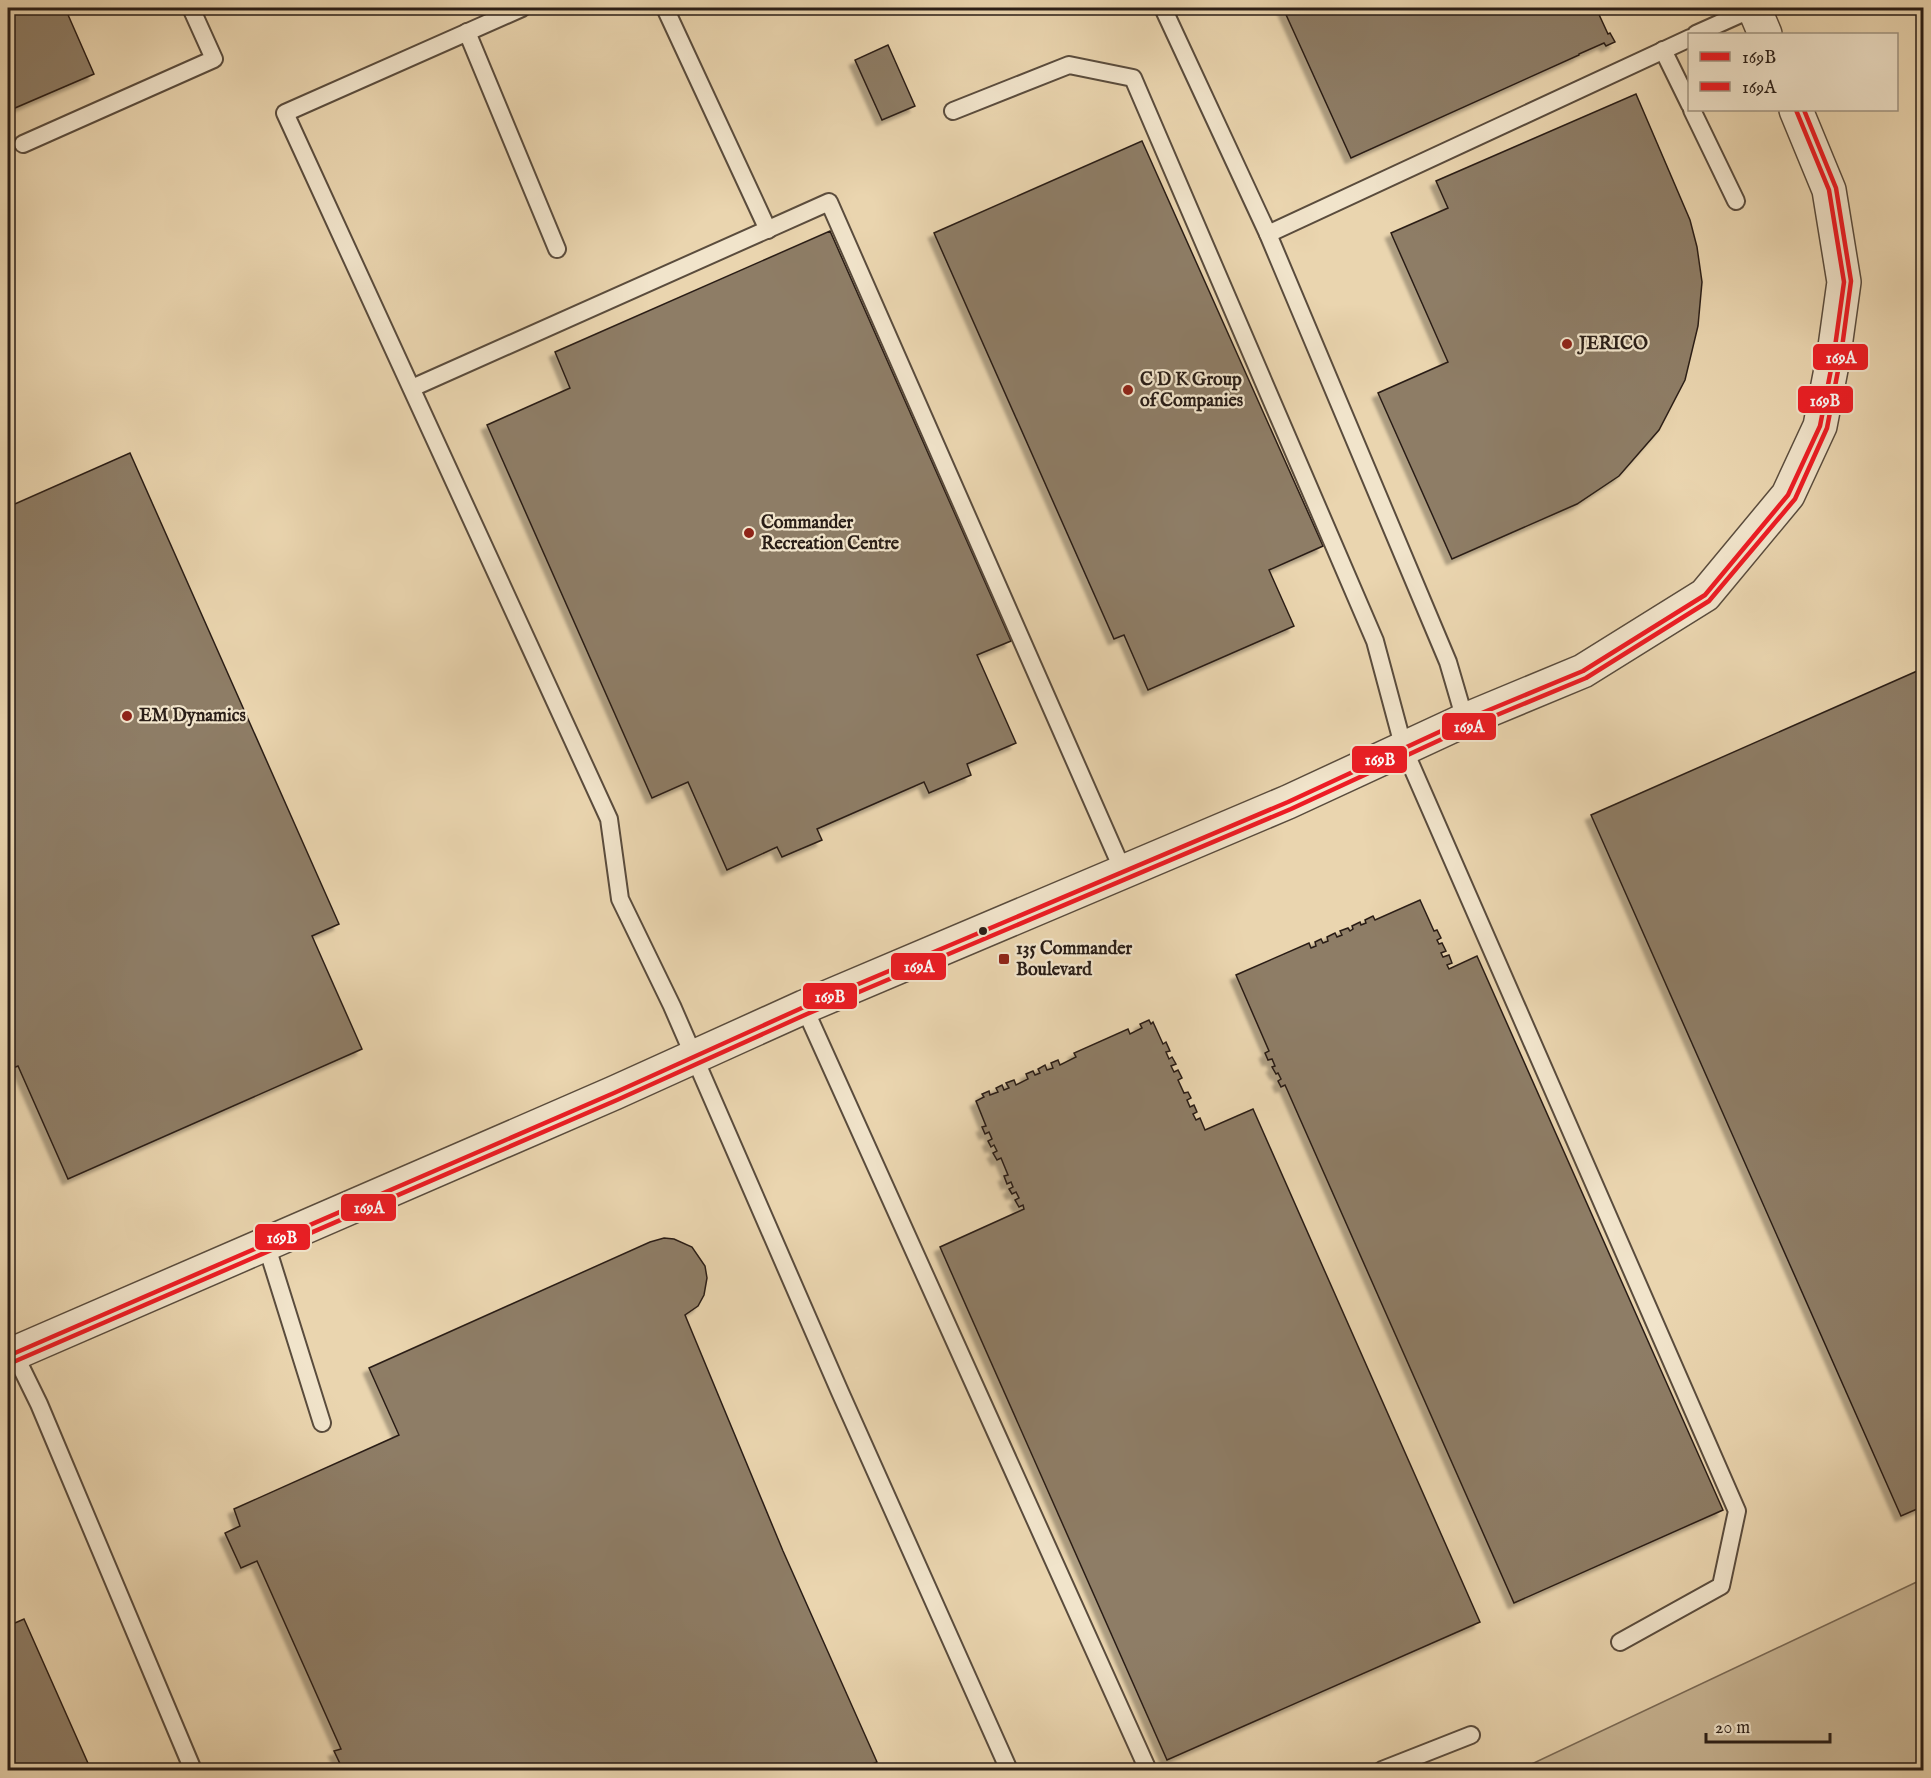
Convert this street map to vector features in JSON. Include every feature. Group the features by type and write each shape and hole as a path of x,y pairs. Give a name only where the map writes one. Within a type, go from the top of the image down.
{"street":[{"path":"1754,8 1765,33"},
{"path":"10,1355 694,1058 804,1007 1288,802 1465,720 1583,670 1705,595 1788,495 1820,426 1834,354 1844,282 1829,190 1796,111"}],"lane":[{"path":"23,144 214,59 191,8"},
{"path":"522,8 285,113 609,819 620,899 672,1006 840,1392 1009,1770"},
{"path":"665,8 768,230"},
{"path":"1163,8 1268,234 1448,662 1465,720"},
{"path":"1698,33 1754,8"},
{"path":"467,32 557,249"},
{"path":"1268,234 1688,38"},
{"path":"1663,50 1688,103"},
{"path":"953,111 1070,65 1132,78 1374,641 1404,749 1737,1511 1721,1586 1620,1642"},
{"path":"1692,111 1736,201"},
{"path":"412,388 829,202 1124,873"},
{"path":"804,1007 1148,1770"},
{"path":"266,1244 322,1423"},
{"path":"10,1355 39,1404 193,1770"},
{"path":"1382,1770 1471,1735"}],"shaded area":[{"path":"1923,1579 1923,1770 1519,1770"}],"building":[{"path":"8,8 65,8 94,74 8,111"},
{"path":"1283,8 1596,8 1608,34 1610,33 1615,42 1606,46 1604,43 1351,158"},
{"path":"888,45 915,106 882,120 855,60"},
{"name":"JERICO","path":"1636,94 1690,220 1697,247 1702,282 1698,326 1685,380 1659,430 1619,476 1577,504 1452,559 1378,393 1448,362 1391,233 1448,208 1436,181"},
{"name":"C D K Group of Companies","path":"1142,141 1323,546 1269,570 1294,626 1148,690 1124,635 1114,639 934,233"},
{"name":"Commander Recreation Centre","path":"830,231 1011,641 977,655 1016,743 967,764 971,775 929,793 924,782 817,829 822,840 782,857 777,847 727,870 688,782 652,798 487,425 570,388 555,352"},
{"name":"EM Dynamics","path":"130,453 339,924 312,936 362,1049 68,1179 18,1066 13,1068 8,1055 8,507"},
{"path":"1924,668 1924,1506 1901,1516 1591,815"},
{"path":"1420,900 1434,931 1437,930 1441,938 1437,940 1439,944 1442,943 1446,951 1441,953 1443,957 1449,955 1452,963 1447,965 1449,969 1477,956 1723,1510 1514,1603 1285,1085 1281,1087 1278,1081 1281,1079 1272,1067 1275,1066 1272,1059 1268,1060 1265,1053 1269,1051 1236,975 1309,943 1311,948 1316,946 1315,942 1321,939 1323,943 1328,941 1327,937 1335,933 1337,937 1342,935 1340,931 1348,928 1350,931 1353,929 1352,926 1360,922 1361,925 1366,923 1365,920 1373,916 1375,920"},
{"path":"1149,1020 1151,1024 1153,1022 1163,1044 1166,1042 1170,1051 1166,1052 1169,1059 1172,1057 1176,1064 1171,1066 1174,1072 1178,1070 1182,1078 1178,1080 1184,1093 1188,1092 1191,1098 1187,1100 1190,1107 1194,1105 1197,1112 1193,1114 1196,1120 1200,1118 1205,1130 1253,1109 1480,1622 1167,1760 940,1247 1024,1209 1023,1205 1019,1207 1015,1200 1019,1198 1016,1192 1012,1194 1009,1189 1013,1187 1011,1182 1007,1184 1004,1176 1008,1175 1001,1158 997,1160 993,1153 997,1151 988,1141 992,1139 989,1132 985,1134 982,1127 986,1126 976,1101 984,1097 982,1094 989,1091 990,1095 998,1092 996,1088 1002,1085 1004,1090 1009,1088 1006,1083 1014,1080 1016,1085 1028,1079 1026,1074 1033,1071 1035,1075 1040,1073 1038,1069 1045,1065 1047,1070 1053,1068 1051,1063 1058,1060 1060,1065 1076,1057 1074,1053 1128,1029 1130,1034 1142,1028 1140,1024"},
{"path":"664,1238 674,1239 692,1247 705,1266 707,1278 704,1295 698,1306 685,1315 783,1551 877,1762 858,1770 343,1770 334,1751 341,1749 257,1561 241,1568 225,1533 240,1526 234,1509 399,1435 369,1368 650,1242"},
{"path":"24,1619 91,1770 8,1770 8,1626"}],"transit line":[{"name":"169B","path":"8,1356 614,1093 804,1007 1288,802 1465,720 1583,671 1705,595 1788,495 1820,426 1834,354 1844,282 1829,190 1796,111"},
{"name":"169A","path":"11,1363 617,1100 807,1014 1291,809 1468,727 1586,678 1709,601 1795,499 1827,428 1841,355 1851,281 1836,188 1804,111"}],"place":[{"name":"JERICO","path":"1567,344"},
{"name":"C D K Group of Companies","path":"1128,390"},
{"name":"Commander Recreation Centre","path":"749,533"},
{"name":"EM Dynamics","path":"127,716"},
{"name":"135 Commander Boulevard","path":"1004,959"}]}
